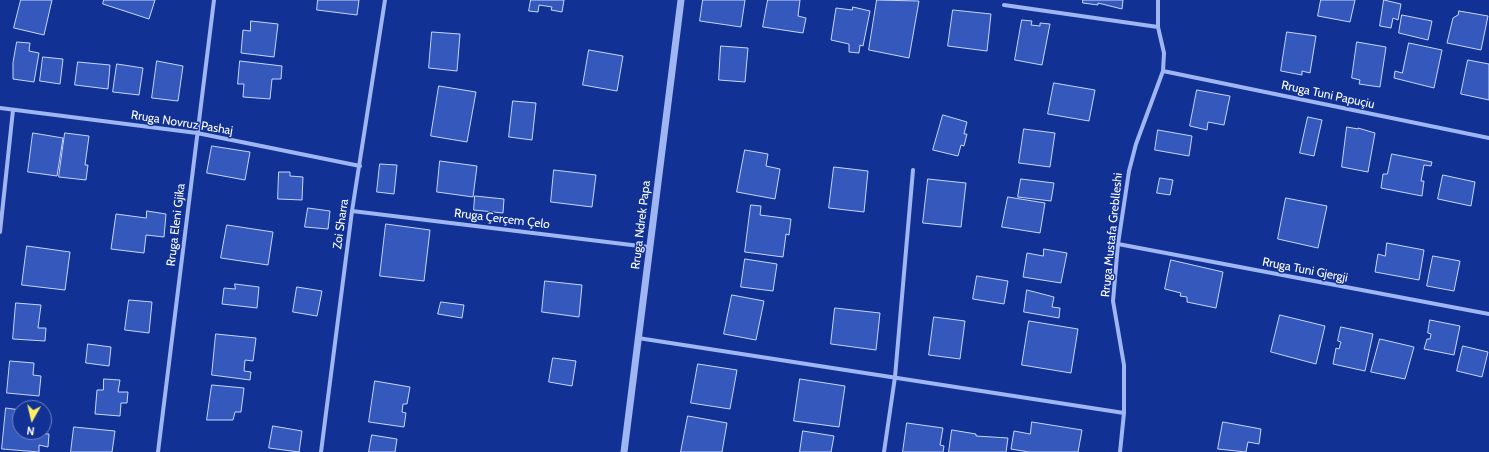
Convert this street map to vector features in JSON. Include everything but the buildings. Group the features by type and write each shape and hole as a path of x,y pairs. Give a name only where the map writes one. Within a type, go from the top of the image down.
{"street":[{"name":"Rruga Eleni Gjika","path":"158,452 214,0"},
{"name":"Zoi Sharra","path":"321,452 352,211 385,0"},
{"name":"Rruga Ndrek Papa","path":"624,452 648,247 681,0"},
{"name":"Rruga Mustafa Greblleshi","path":"1120,452 1124,413 1124,364 1113,301 1118,244 1129,170 1136,144 1163,71 1164,53 1158,27 1158,0"},
{"path":"1004,5 1158,27"},
{"name":"Rruga Tuni Papuçiu","path":"1163,71 1489,138"},
{"name":"Rruga Novruz Pashaj","path":"0,108 197,133 360,166"},
{"path":"0,232 13,110"},
{"path":"884,452 895,376 913,170"},
{"name":"Rruga Çerçem Çelo","path":"352,211 648,247"},
{"name":"Rruga Tuni Gjergji","path":"1118,244 1489,314"},
{"path":"638,338 895,376 1124,413"}]}
